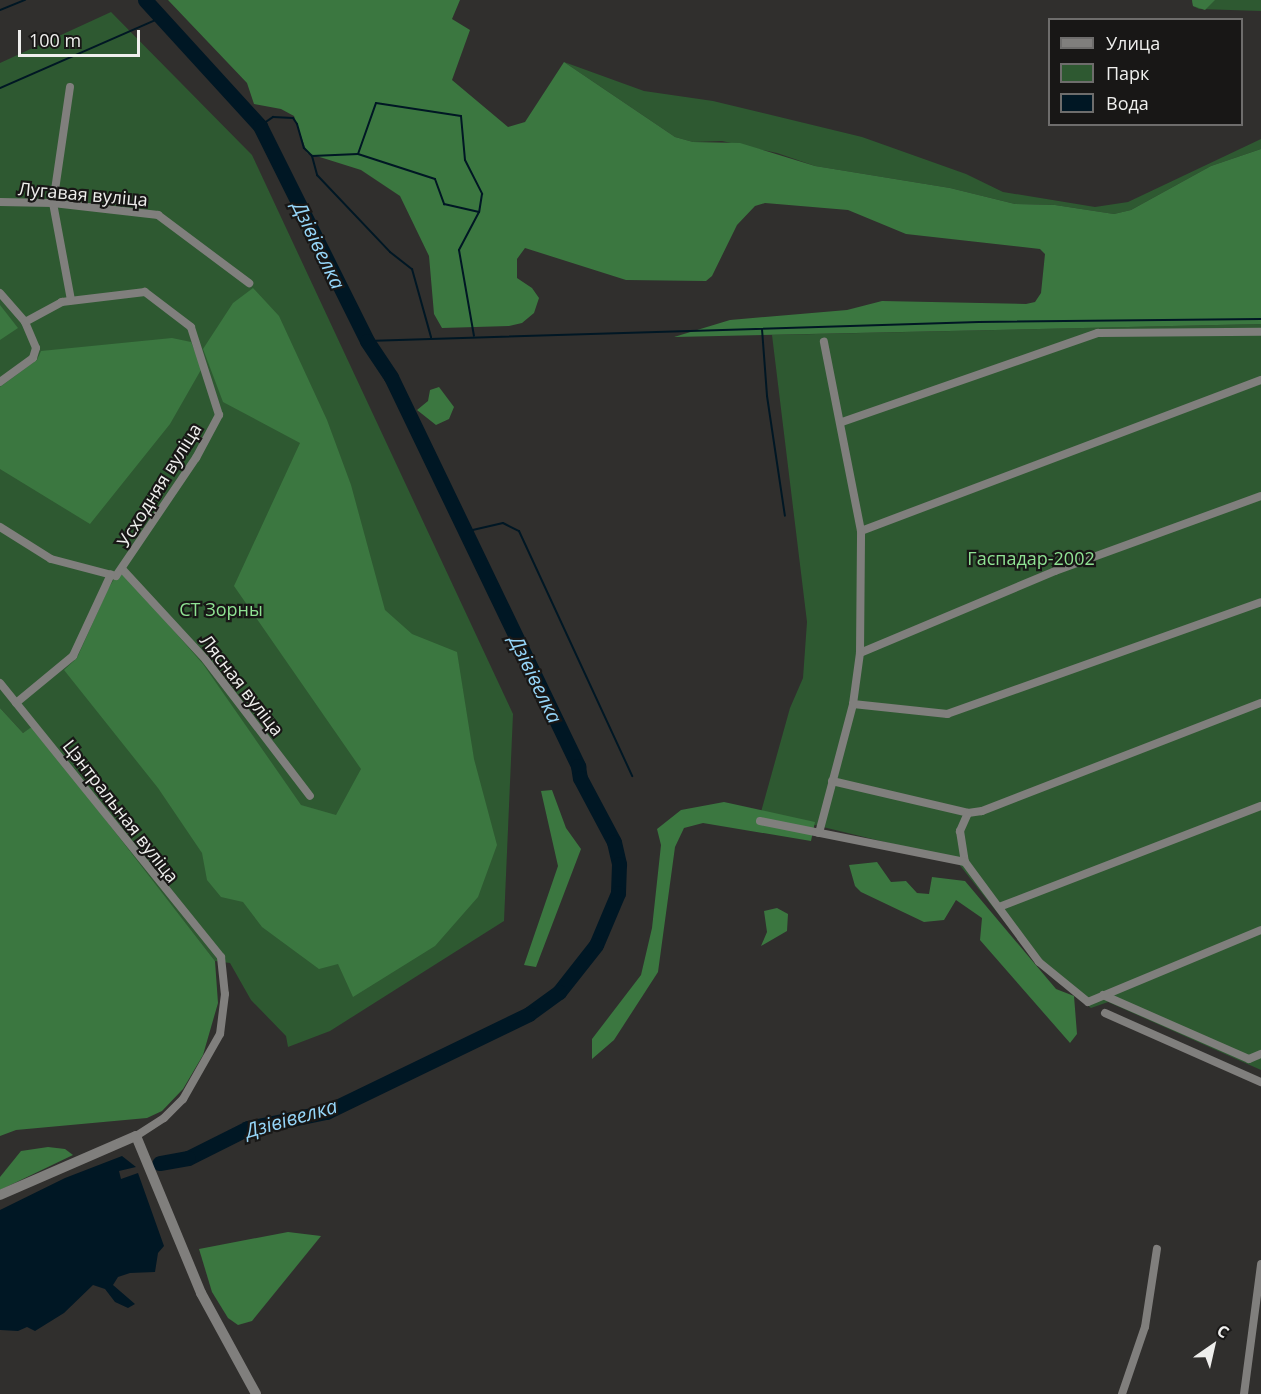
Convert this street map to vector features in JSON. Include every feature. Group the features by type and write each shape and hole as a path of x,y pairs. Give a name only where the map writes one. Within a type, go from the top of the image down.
{"street":[{"path":"26,322 71,300 53,203 70,87"},
{"name":"Лугавая вуліца","path":"0,202 53,203 158,215 249,283"},
{"name":"Усходняя вуліца","path":"71,300 133,291 146,292 162,301 191,327 219,415 196,458 123,570"},
{"path":"0,293 26,322 36,348 33,358 0,382"},
{"path":"842,422 1098,333 1261,332"},
{"path":"819,833 853,704 860,653 861,531 842,422 824,342"},
{"path":"861,531 1261,380"},
{"path":"860,653 1055,571 1261,496"},
{"path":"0,528 51,559 116,576 123,570"},
{"name":"Лясная вуліца","path":"123,570 206,660 310,796"},
{"path":"16,703 73,656 111,574"},
{"path":"853,704 947,714 1261,602"},
{"name":"Цэнтральная вуліца","path":"0,683 220,957 225,994 220,1034 178,1105 136,1136"},
{"path":"832,781 968,813 982,811 1261,703"},
{"path":"999,907 1261,806"},
{"path":"968,813 960,831 965,862 1039,962 1088,1002 1261,930"},
{"path":"760,821 965,862"},
{"path":"1102,995 1249,1059 1261,1054"},
{"path":"1105,1013 1261,1082"},
{"path":"0,1195 136,1136 198,1287 256,1394"},
{"path":"1122,1394 1145,1327 1157,1250"},
{"path":"1244,1394 1261,1264"}],"green space":[{"path":"168,0 460,0 452,19 470,30 452,80 508,127 525,122 564,62 675,137 693,142 740,143 815,166 950,188 1015,204 1055,205 1114,214 1131,210 1211,166 1261,149 1261,324 674,337 730,320 847,310 882,301 1026,304 1035,302 1041,293 1045,254 1040,249 906,234 848,210 765,203 755,206 737,225 712,276 706,281 626,280 525,248 517,259 517,278 532,288 539,298 534,313 522,323 509,326 442,328 434,314 429,256 400,196 361,170 307,153 294,116 281,109 254,104 247,83"},
{"path":"1192,0 1261,0 1261,11 1199,9 1193,6"},
{"path":"1192,0 1215,0 1205,10 1193,6"},
{"name":"СТ Зорны","path":"111,12 252,155 513,714 504,921 330,1031 288,1047 286,1036 251,1000 230,963 215,961 33,727 23,733 0,708 0,63"},
{"path":"564,62 644,91 713,101 862,137 966,174 1003,192 1095,207 1128,202 1261,139 1261,149 1211,166 1131,210 1114,214 1055,205 1015,204 950,188 815,166 777,153 722,141 693,142 675,137"},
{"path":"253,288 279,316 327,420 351,485 385,610 412,634 457,652 474,759 497,845 478,897 435,946 353,997 338,964 319,969 262,927 243,902 221,897 207,880 202,853 158,788 64,670 77,658 116,576 124,574 203,664 301,805 336,815 361,769 234,586 300,443 223,402 203,349 233,303"},
{"path":"0,305 18,328 0,340"},
{"name":"Гаспадар-2002","path":"1261,324 1261,1070 1108,1002 1091,1008 1040,967 955,859 761,812 790,708 803,678 807,622 772,335"},
{"path":"172,338 191,342 202,368 170,424 90,524 0,469 0,387 37,360 41,351"},
{"path":"439,387 454,407 449,419 436,425 417,410 428,401 430,390"},
{"path":"0,708 23,733 33,726 215,961 218,1003 203,1055 183,1089 162,1111 147,1118 16,1130 0,1136"},
{"path":"552,790 566,828 581,849 536,967 524,965 558,866 541,791"},
{"path":"724,802 815,822 811,841 703,823 684,828 675,847 658,972 614,1040 592,1059 592,1039 641,975 652,928 661,845 657,829 681,810"},
{"path":"877,862 891,882 906,881 917,893 929,894 932,877 965,881 1056,989 1074,996 1077,1034 1070,1043 980,940 982,918 956,900 944,920 924,922 861,892 855,886 849,865"},
{"path":"777,908 788,914 787,931 761,946 767,932 764,911"},
{"path":"48,1147 65,1149 73,1155 0,1190 0,1177 21,1151"},
{"path":"288,1232 321,1236 252,1321 238,1325 228,1318 212,1292 199,1249"}],"water":[{"path":"122,1156 136,1167 119,1171 121,1179 138,1173 164,1246 158,1253 155,1272 130,1273 118,1277 113,1285 135,1304 128,1308 115,1302 105,1289 93,1285 64,1313 35,1331 27,1327 18,1331 0,1330 0,1210 65,1178"}],"waterway":[{"path":"0,10 25,0"},
{"name":"Дзівівелка","path":"145,0 260,126 367,341 391,377 578,766 580,778 614,842 619,864 618,893 596,945 559,992 529,1014 326,1112 248,1128 188,1158 159,1163"},
{"path":"0,88 160,18"},
{"path":"312,156 358,154 376,103 461,116 465,160 482,194 479,212 459,250 474,336"},
{"path":"260,126 273,117 293,118 304,148 312,156 317,175 390,252 412,269 431,337"},
{"path":"358,154 435,179 444,204 479,212"},
{"path":"367,341 979,322 1261,319"},
{"path":"762,329 767,396 785,516"},
{"path":"464,532 503,523 519,531 632,776"}]}
